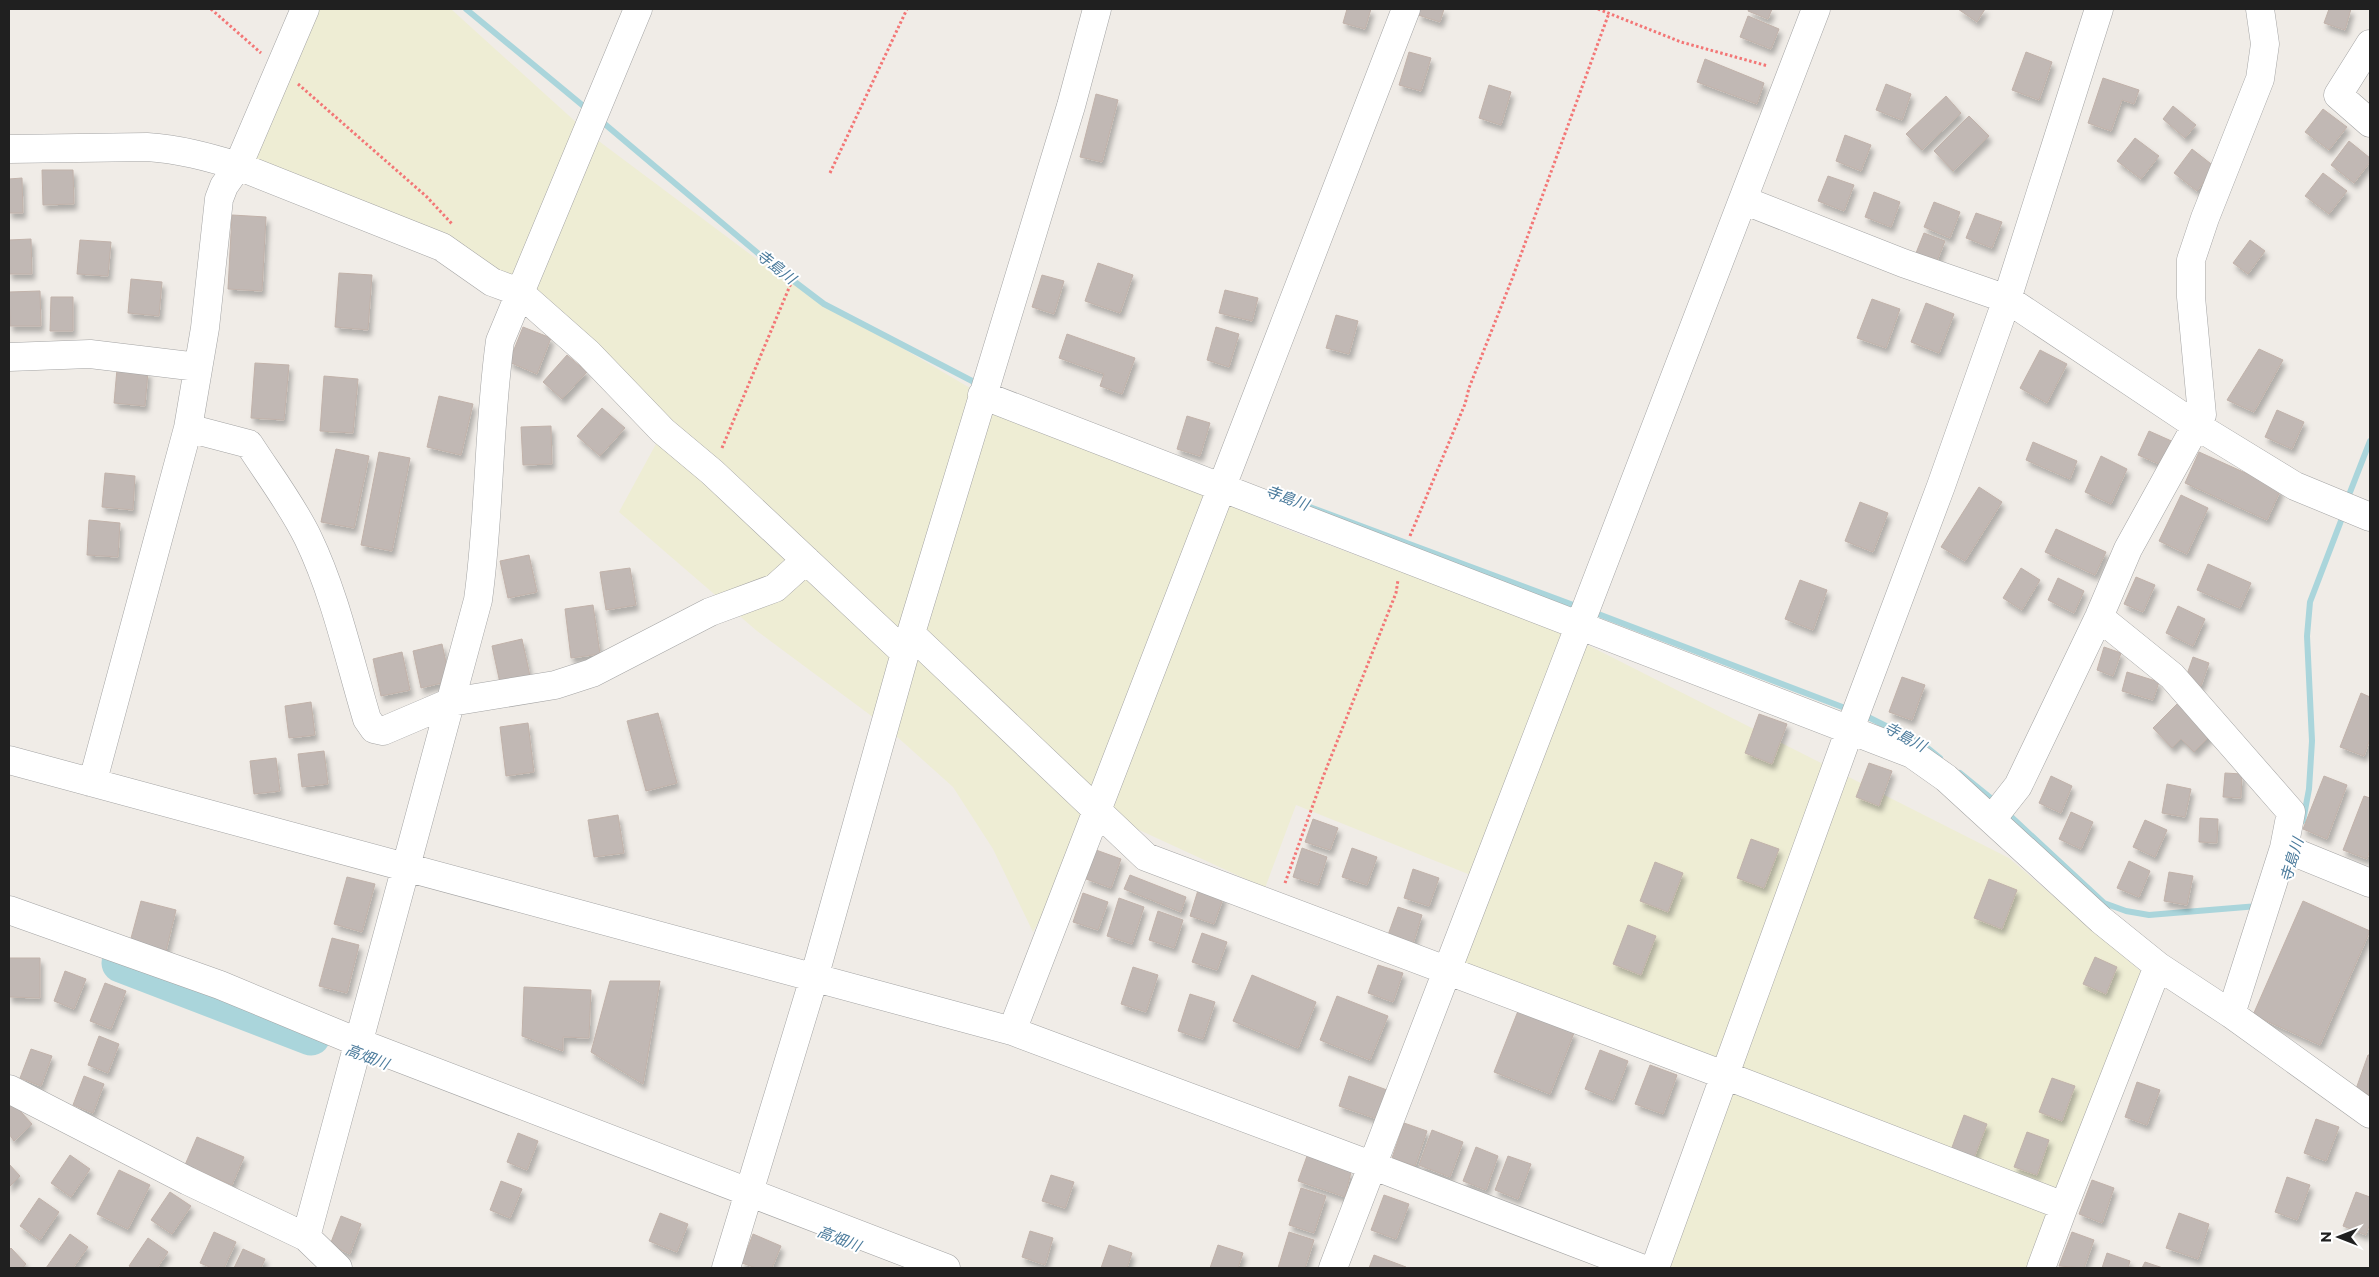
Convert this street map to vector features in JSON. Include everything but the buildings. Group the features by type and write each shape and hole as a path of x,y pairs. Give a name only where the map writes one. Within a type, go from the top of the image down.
{"street":[{"path":"90,782 95,773 188,428 205,328 218,199 224,186 238,166 304,9"},
{"path":"306,1237 404,867 478,600 485,552 494,379 500,341 638,9"},
{"path":"726,1268 814,978 908,644 1070,106 1097,9"},
{"path":"1012,1031 1406,9"},
{"path":"1333,1268 1371,1165 1484,880 1579,624 1816,9"},
{"path":"1654,1268 1850,729 1941,486 2007,300 2099,9"},
{"path":"1998,811 2018,786 2099,617 2128,549 2202,414 2191,296 2191,260 2205,218 2260,78 2265,44 2260,9"},
{"path":"2370,44 2338,95 2370,123"},
{"path":"9,149 167,148 203,156 238,166 442,247 492,282 519,292 588,353 663,431 712,472 806,560 908,644 1098,811 1146,857 1278,905 2064,1206"},
{"path":"1743,200 1903,263 2007,300 2197,426 2295,486 2353,510"},
{"path":"9,357 90,354 198,366"},
{"path":"982,395 1224,479 1405,548 1579,624 1912,754 1998,811 2101,920 2158,966 2231,1014 2370,1114"},
{"path":"188,428 249,444 278,487 308,538 326,584 367,719 374,729 383,731 451,702 555,685 592,673 710,612 775,588 806,560"},
{"path":"2099,617 2172,676 2291,812 2291,850 2266,904 2231,1014"},
{"path":"9,760 1012,1031 1641,1268"},
{"path":"2291,850 2370,883"},
{"path":"9,910 220,985 357,1049 595,1132 946,1268"},
{"path":"2040,1268 2158,966"},
{"path":"9,1089 188,1181 306,1237 336,1268"}],"path":[{"path":"211,9 230,28 280,68 427,197 459,231"},
{"path":"830,172 907,9"},
{"path":"1598,9 1681,42 1792,72"},
{"path":"1278,905 1323,777 1396,593 1405,548 1465,404 1469,388 1512,279 1609,13"},
{"path":"712,472 794,276"}],"green space":[{"path":"313,9 451,9 588,133 778,275 982,395 1283,528 1558,630 2009,858 2144,974 2032,1268 1671,1268 1651,1262 1724,1075 1447,970 1483,880 1296,805 1265,888 1098,811 1033,932 993,849 953,787 885,726 757,631 619,512 663,431 519,292 254,158"}],"waterway":[{"name":"寺島川","path":"466,9 587,109"},
{"name":"寺島川","path":"600,120 766,260 824,304 974,382"},
{"name":"寺島川","path":"2347,500 2370,441"},
{"name":"寺島川","path":"1299,503 1576,606"},
{"name":"寺島川","path":"2303,821 2309,789 2312,741 2307,636 2310,602 2344,513"},
{"name":"寺島川","path":"1593,612 1845,708"},
{"name":"寺島川","path":"1868,717 1924,745 1940,758"},
{"name":"寺島川","path":"1960,773 1997,803"},
{"name":"寺島川","path":"2006,812 2104,903 2126,911 2149,915 2258,906"},
{"name":"高畑川","path":"121,963 311,1036"}]}
